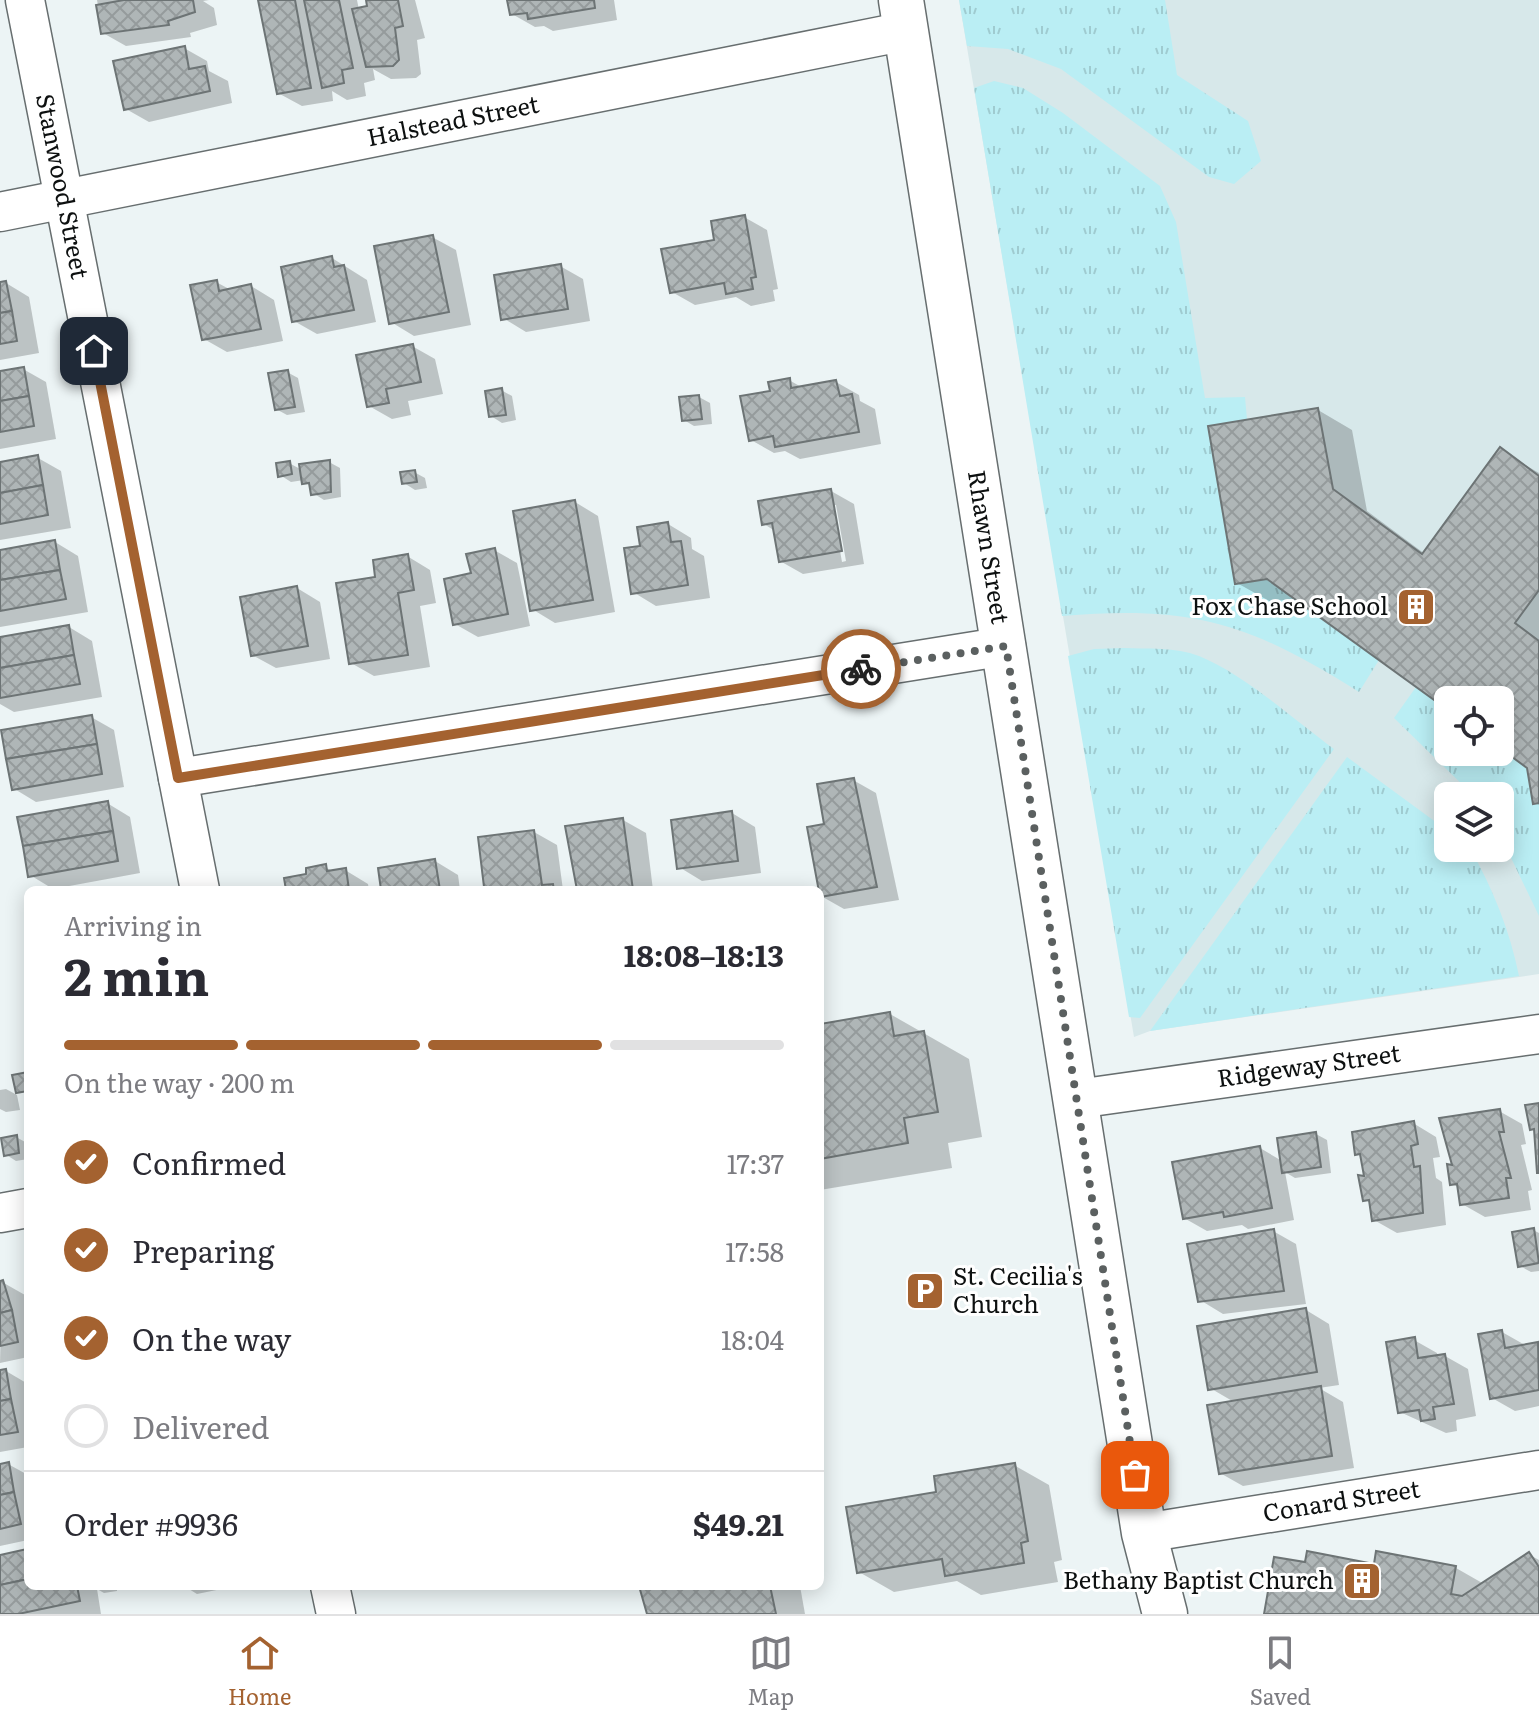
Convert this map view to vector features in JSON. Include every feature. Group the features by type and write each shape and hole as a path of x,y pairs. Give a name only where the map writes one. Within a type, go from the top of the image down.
{"main road":[{"name":"Rhawn Street","path":"903,15 1006,646 1144,1533 1165,1614"}],"street":[{"name":"Stanwood Street","path":"25,0 199,886"},
{"name":"Halstead Street","path":"0,212 903,15"},
{"path":"178,778 1006,646"},
{"name":"Ridgeway Street","path":"1077,1099 1539,1034"},
{"path":"0,1213 24,1209"},
{"name":"Conard Street","path":"1144,1533 1539,1470"},
{"path":"331,1590 336,1614"}],"shaded area":[{"path":"959,0 1539,0 1539,974 1150,1031 1134,1037"}],"green space":[{"path":"959,0 1165,0 1177,75 1248,121 1261,161 1234,184 1209,177 1061,69 1008,49 967,46"},
{"path":"994,81 1023,88 1063,113 1160,186 1176,222 1205,398 1245,397 1247,419 1208,427 1235,583 1267,579 1379,660 1359,692 1285,649 1218,624 1148,614 1062,616 974,88"},
{"path":"1094,649 1181,651 1216,664 1251,686 1334,749 1140,1018 1129,1017 1068,656"},
{"path":"1416,687 1434,700 1434,757 1394,718"},
{"path":"1347,757 1434,821 1434,862 1477,862 1500,910 1519,976 1150,1031"},
{"path":"1514,758 1527,768 1533,804 1539,803 1539,916 1513,862 1514,782 1460,782 1443,766 1514,766"}],"building":[{"path":"124,0 193,0 195,12 168,21 169,25 101,34 96,5"},
{"path":"258,0 295,0 311,88 277,94"},
{"path":"304,0 339,0 353,68 342,70 344,83 322,88"},
{"path":"366,0 398,0 403,26 395,28 399,60 393,66 366,67 352,9 367,6"},
{"path":"507,0 594,0 595,8 528,19 527,13 510,15"},
{"path":"185,46 189,69 205,66 210,91 124,110 113,61"},
{"path":"745,215 756,277 751,278 753,289 726,294 724,283 670,293 661,249 714,240 711,221"},
{"path":"433,235 449,312 389,324 374,246"},
{"path":"332,256 334,267 344,265 354,310 292,322 281,267"},
{"path":"561,264 568,309 501,320 494,275"},
{"path":"217,280 219,291 251,284 261,329 202,340 190,285"},
{"path":"6,281 12,311 0,313 0,282"},
{"path":"12,311 17,341 0,344 0,313"},
{"path":"413,344 421,382 386,389 389,403 367,407 356,355"},
{"path":"24,367 29,396 0,401 0,371"},
{"path":"288,370 295,407 275,410 268,373"},
{"path":"790,378 791,388 836,380 840,396 852,394 859,432 775,447 773,436 749,441 740,396 770,391 768,382"},
{"path":"502,388 506,415 489,417 485,391"},
{"path":"699,395 702,419 682,421 679,397"},
{"path":"29,396 34,426 0,432 0,401"},
{"name":"Fox Chase School","path":"1318,408 1333,489 1422,554 1500,447 1539,476 1539,590 1515,623 1539,641 1539,803 1533,804 1527,768 1514,758 1514,686 1434,686 1434,700 1267,579 1235,584 1208,426"},
{"path":"38,455 43,485 0,493 0,462"},
{"path":"330,460 331,492 311,495 309,483 302,484 299,464"},
{"path":"290,461 292,474 278,477 276,463"},
{"path":"415,470 417,482 402,484 400,472"},
{"path":"43,485 48,515 0,524 0,493"},
{"path":"831,489 842,551 779,562 772,523 762,525 758,501"},
{"path":"575,500 593,600 530,611 513,511"},
{"path":"668,522 671,542 681,541 688,585 631,594 624,548 640,546 637,527"},
{"path":"55,540 60,570 0,580 0,550"},
{"path":"495,548 508,614 453,625 444,579 471,573 466,554"},
{"path":"408,554 414,590 398,593 408,655 349,664 336,583 375,577 373,560"},
{"path":"60,570 66,599 0,611 0,580"},
{"path":"297,586 308,646 251,656 240,597"},
{"path":"69,625 74,655 0,668 0,637"},
{"path":"74,655 80,684 0,698 0,668"},
{"path":"92,715 97,744 6,759 1,730"},
{"path":"97,744 102,774 12,790 6,759"},
{"path":"854,778 877,887 824,896 824,886 818,886 807,827 824,824 817,784"},
{"path":"108,801 113,831 23,846 17,817"},
{"path":"732,811 738,861 677,869 671,820"},
{"path":"623,818 632,886 576,886 565,826"},
{"path":"534,830 542,885 553,886 484,886 478,837"},
{"path":"113,831 118,861 28,877 23,846"},
{"path":"435,859 439,886 380,886 378,868"},
{"path":"326,864 327,871 346,868 348,886 285,886 284,878 306,874 306,868"},
{"path":"890,1012 894,1036 924,1031 938,1112 904,1118 908,1143 824,1158 824,1023"},
{"path":"24,1073 24,1092 16,1093 12,1075"},
{"path":"1539,1103 1537,1173 1534,1129 1530,1130 1525,1105"},
{"path":"1500,1109 1504,1132 1499,1132 1511,1178 1506,1178 1509,1198 1460,1205 1457,1184 1450,1185 1447,1164 1452,1165 1439,1118"},
{"path":"1414,1121 1418,1144 1411,1146 1414,1167 1420,1166 1423,1213 1372,1221 1369,1200 1363,1201 1358,1175 1364,1176 1360,1154 1355,1155 1352,1132"},
{"path":"1316,1132 1321,1167 1282,1173 1277,1138"},
{"path":"17,1135 19,1153 4,1156 1,1138"},
{"path":"1260,1146 1272,1208 1224,1217 1223,1212 1183,1219 1172,1162"},
{"path":"1534,1228 1539,1263 1518,1267 1512,1232"},
{"path":"1274,1229 1284,1291 1198,1302 1187,1244"},
{"path":"3,1280 12,1310 0,1313 0,1281"},
{"path":"1306,1308 1317,1372 1208,1390 1197,1326"},
{"path":"12,1310 18,1342 0,1346 0,1313"},
{"path":"1502,1330 1505,1348 1538,1342 1539,1390 1490,1399 1478,1334"},
{"path":"1415,1337 1418,1358 1445,1354 1454,1404 1433,1407 1435,1419 1421,1421 1419,1410 1398,1413 1386,1342"},
{"path":"6,1369 11,1399 0,1401 0,1370"},
{"path":"1321,1386 1332,1456 1219,1474 1207,1405"},
{"path":"11,1399 18,1432 0,1435 0,1401"},
{"path":"9,1462 14,1492 0,1495 0,1464"},
{"path":"1015,1463 1028,1541 1021,1543 1024,1563 945,1576 942,1559 857,1573 846,1507 936,1492 934,1476"},
{"path":"14,1492 21,1524 0,1529 0,1495"},
{"path":"24,1550 24,1580 0,1585 0,1555"},
{"name":"Bethany Baptist Church","path":"1307,1551 1374,1564 1376,1551 1456,1566 1451,1594 1462,1596 1529,1552 1539,1567 1539,1614 1264,1614 1274,1557 1305,1562"},
{"path":"24,1580 24,1590 78,1590 80,1601 18,1614 0,1614 0,1585"},
{"path":"640,1590 771,1590 776,1614 647,1614"}],"way so far":[{"path":"861,669 1006,646 1135,1475"}],"place":[{"name":"Fox Chase School","path":"1416,607"},
{"name":"St. Cecilia's Church","path":"925,1291"},
{"name":"Bethany Baptist Church","path":"1362,1581"}],"route":[{"path":"94,351 178,778 861,669"}]}
